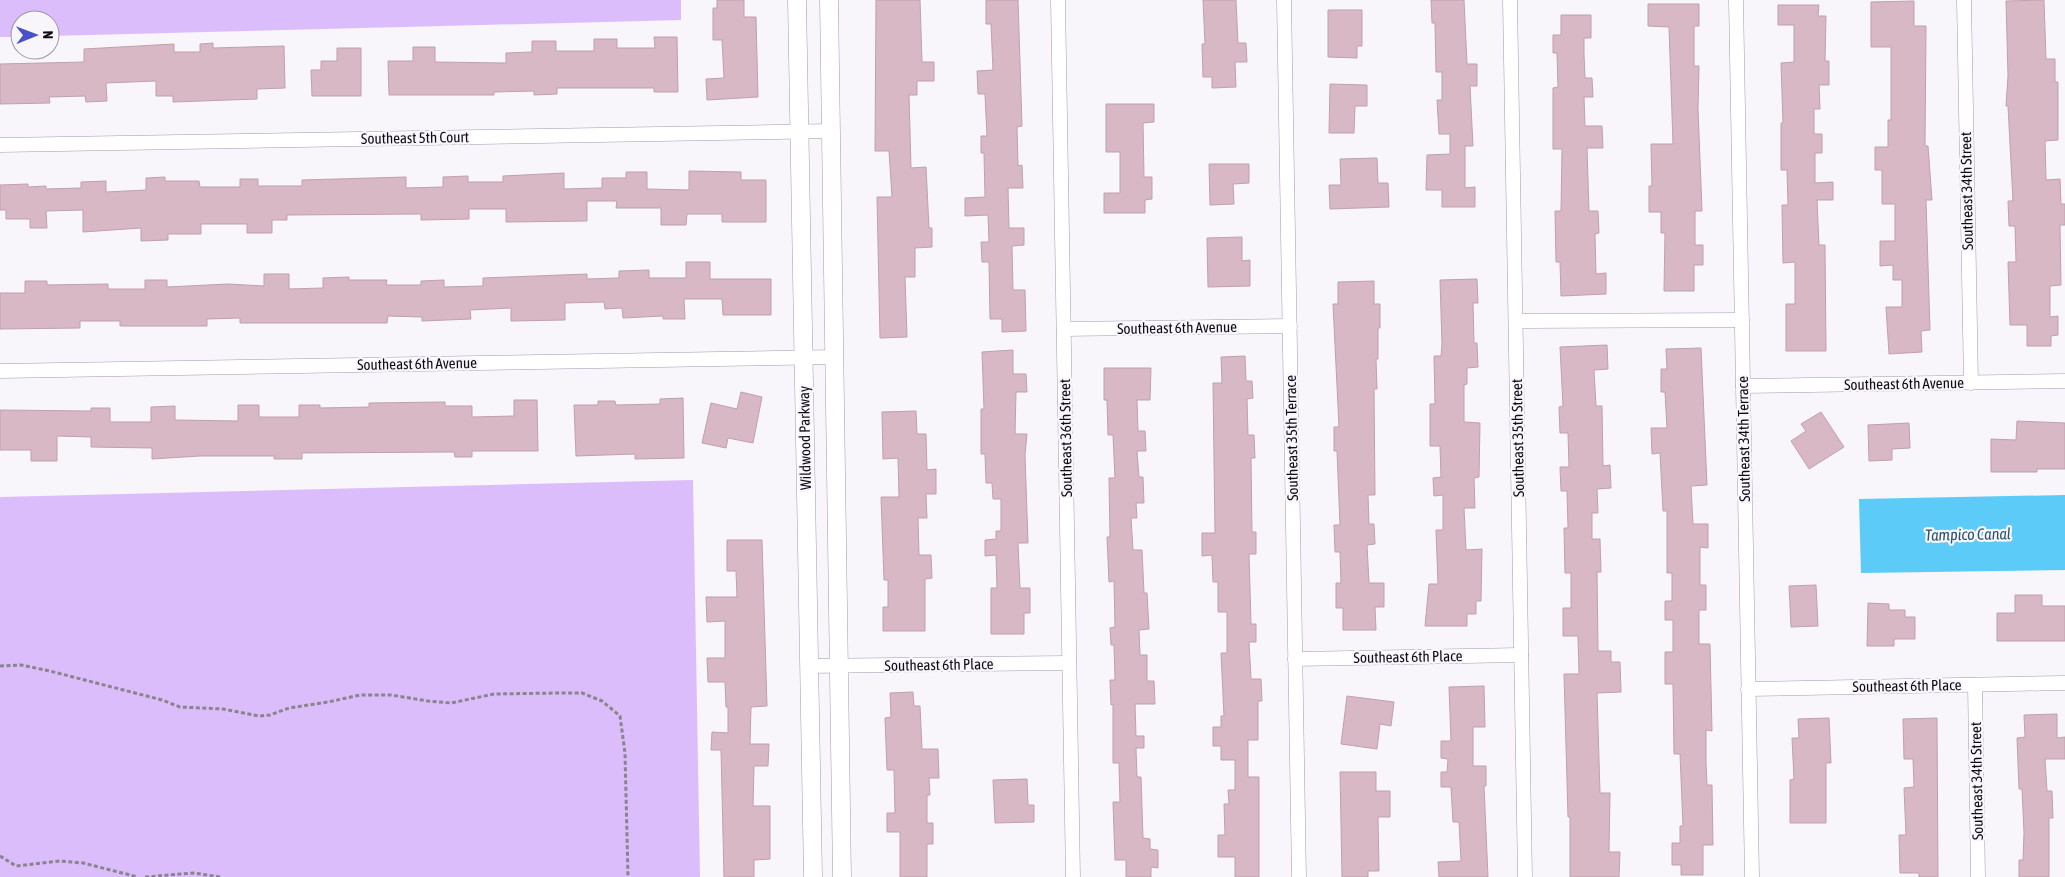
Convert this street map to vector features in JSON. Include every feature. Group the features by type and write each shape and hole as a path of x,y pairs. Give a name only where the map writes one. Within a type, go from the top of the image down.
{"street":[{"name":"Wildwood Parkway","path":"797,0 813,877"},
{"name":"Wildwood Parkway","path":"829,0 842,877"},
{"name":"Southeast 36th Street","path":"1058,0 1073,877"},
{"name":"Southeast 35th Terrace","path":"1284,0 1299,877"},
{"name":"Southeast 35th Street","path":"1510,0 1517,321 1525,877"},
{"name":"Southeast 34th Terrace","path":"1736,0 1752,877"},
{"name":"Southeast 34th Street","path":"1964,0 1971,383"},
{"name":"Southeast 5th Court","path":"0,145 831,131"},
{"path":"1517,321 1742,320"},
{"name":"Southeast 6th Avenue","path":"1064,329 1290,326"},
{"name":"Southeast 6th Avenue","path":"0,371 834,357"},
{"name":"Southeast 6th Avenue","path":"1743,386 2065,381"},
{"name":"Southeast 6th Place","path":"1295,659 1521,655"},
{"name":"Southeast 6th Place","path":"809,666 1069,663"},
{"name":"Southeast 6th Place","path":"1748,689 2065,683"},
{"name":"Southeast 34th Street","path":"1975,685 1978,877"}],"path":[{"path":"0,666 21,665 50,671 162,700 180,707 223,709 259,716 270,716 289,708 360,695 391,695 451,703 494,694 582,693 602,701 620,716 626,753 628,877"},
{"path":"0,856 16,866 60,860 83,863 138,877"},
{"path":"145,877 193,873 221,877"}],"shaded area":[{"path":"0,0 681,0 681,20 60,36 60,10 10,10 10,37 0,37"},
{"path":"693,480 700,877 0,877 0,497"}],"water":[{"name":"Tampico Canal","path":"2065,495 2065,570 1861,573 1859,499"}],"building":[{"path":"717,0 744,0 744,17 756,17 758,97 707,100 706,79 724,78 722,40 713,40 713,8 717,8"},
{"path":"876,0 920,0 922,62 934,62 934,81 917,81 917,95 909,95 911,168 926,167 929,228 932,228 932,247 915,248 915,277 905,277 907,337 880,338 877,197 892,197 889,151 875,151"},
{"path":"986,0 1018,0 1022,126 1017,127 1018,166 1022,165 1023,188 1008,188 1009,228 1024,228 1024,245 1012,246 1013,290 1025,290 1026,331 1002,332 1002,319 990,319 989,262 982,262 981,242 989,242 988,215 965,216 965,198 985,197 984,153 981,153 981,136 987,136 985,94 978,94 977,71 993,70 991,24 986,24"},
{"path":"1203,0 1236,0 1238,43 1246,43 1247,62 1235,62 1236,87 1212,88 1212,77 1203,77 1202,44 1205,44"},
{"path":"1431,0 1464,0 1467,64 1477,64 1477,86 1470,86 1473,146 1465,146 1465,188 1475,187 1475,207 1442,207 1442,190 1426,190 1427,155 1450,154 1450,134 1439,134 1437,100 1442,100 1442,72 1436,72 1435,23 1432,23"},
{"path":"2044,0 2046,59 2055,59 2055,82 2058,82 2058,140 2045,141 2046,180 2060,179 2061,204 2065,204 2065,225 2060,225 2061,285 2050,286 2050,317 2058,316 2058,335 2051,336 2051,346 2027,346 2027,325 2010,325 2008,262 2016,262 2015,226 2009,226 2008,201 2013,201 2008,106 2006,106 2008,76 2006,1"},
{"path":"1914,1 1914,26 1926,26 1925,146 1928,146 1932,200 1926,200 1930,330 1921,331 1922,352 1889,354 1886,307 1902,307 1902,280 1893,280 1893,265 1880,266 1880,241 1895,241 1895,204 1882,204 1882,170 1875,170 1875,147 1888,147 1888,120 1891,120 1891,47 1871,47 1871,2"},
{"path":"1648,4 1699,4 1699,26 1694,26 1694,66 1699,66 1698,109 1702,211 1695,211 1695,245 1703,245 1703,265 1694,265 1694,291 1664,291 1665,233 1661,233 1661,212 1649,212 1649,186 1652,186 1651,144 1673,144 1669,27 1648,26"},
{"path":"1778,5 1819,5 1818,16 1826,16 1825,61 1829,61 1829,85 1819,85 1820,109 1814,109 1814,134 1822,134 1822,153 1815,153 1815,183 1833,182 1833,200 1817,200 1819,245 1825,245 1826,351 1786,351 1786,304 1795,304 1795,262 1783,263 1782,205 1788,205 1787,170 1781,170 1781,123 1783,123 1781,63 1794,62 1794,25 1778,25"},
{"path":"1328,10 1362,10 1362,46 1357,46 1357,58 1328,57"},
{"path":"1561,15 1591,15 1591,38 1584,38 1584,54 1585,78 1592,78 1593,97 1584,97 1585,126 1602,126 1603,148 1587,148 1589,211 1598,211 1599,233 1595,234 1596,274 1606,273 1606,294 1561,296 1560,262 1556,262 1555,211 1561,211 1562,149 1553,149 1553,88 1558,87 1557,53 1553,53 1553,35 1561,35"},
{"path":"654,37 677,37 678,92 654,92 654,88 557,88 557,94 534,95 534,91 494,92 494,95 389,95 388,61 413,61 413,47 435,47 435,62 506,63 506,53 532,52 532,41 556,41 556,51 594,51 594,39 617,39 617,48 655,48"},
{"path":"213,43 213,48 284,46 285,88 257,89 257,99 173,102 173,96 156,96 156,81 106,83 107,101 86,102 85,96 49,97 50,103 0,104 0,64 84,62 84,49 174,44 174,52 200,52 200,44"},
{"path":"337,48 361,48 361,96 312,96 311,70 321,70 321,61 337,61"},
{"path":"1330,84 1367,85 1367,106 1355,106 1354,133 1329,133"},
{"path":"1106,104 1154,104 1154,122 1143,123 1144,177 1152,177 1152,199 1145,200 1145,213 1104,213 1104,193 1120,193 1120,152 1106,152"},
{"path":"1377,158 1378,183 1388,183 1389,207 1330,209 1329,185 1341,185 1340,159"},
{"path":"1209,164 1249,164 1249,183 1233,184 1234,204 1210,205"},
{"path":"689,171 741,172 741,180 766,180 766,222 722,222 722,214 687,214 686,225 661,225 661,208 616,208 617,201 587,201 587,221 506,222 506,209 469,209 469,219 421,220 421,214 287,215 287,220 272,220 272,233 247,233 247,224 201,224 201,234 168,234 168,240 141,241 141,228 83,232 83,210 46,211 47,228 30,228 30,219 6,219 6,210 0,210 0,185 28,184 28,187 46,186 46,189 81,188 81,182 106,181 106,192 146,190 146,178 165,177 165,181 199,181 200,187 240,187 240,179 258,179 258,186 302,186 302,180 406,177 406,188 443,187 443,177 468,176 468,182 503,182 503,176 564,173 564,189 602,188 602,178 626,178 626,172 647,172 647,189 689,190"},
{"path":"1242,237 1242,261 1250,260 1250,286 1208,287 1207,238"},
{"path":"686,262 710,262 710,279 771,279 771,315 723,315 722,299 684,299 685,319 663,319 663,316 623,318 622,308 605,309 604,302 565,303 565,320 511,321 511,308 470,310 471,319 422,321 422,317 388,316 387,323 240,323 240,318 207,319 207,326 120,326 120,321 80,321 80,328 0,329 0,293 25,293 25,281 47,281 47,285 108,284 108,289 145,289 145,280 167,280 167,287 228,284 264,286 264,274 289,274 289,289 323,288 323,278 349,277 349,280 387,280 386,285 421,285 421,281 444,280 444,287 483,286 483,278 587,274 587,279 619,278 619,271 649,270 649,278 686,278"},
{"path":"1477,279 1478,303 1473,303 1474,343 1477,343 1478,367 1467,368 1467,384 1464,385 1464,422 1480,423 1479,477 1474,478 1475,508 1464,508 1466,550 1482,549 1481,601 1476,601 1476,614 1467,614 1467,626 1425,626 1429,584 1438,584 1436,530 1443,530 1443,495 1434,496 1433,478 1441,477 1440,446 1430,446 1430,404 1435,404 1434,356 1441,356 1442,344 1440,280"},
{"path":"1374,281 1374,304 1380,304 1380,328 1378,328 1378,359 1376,359 1377,389 1374,389 1375,495 1368,495 1369,524 1374,524 1375,544 1367,545 1369,583 1384,583 1384,607 1375,607 1376,630 1343,630 1343,608 1336,608 1336,583 1341,583 1340,552 1335,552 1334,525 1340,525 1337,451 1334,451 1334,427 1339,427 1333,304 1338,304 1338,282"},
{"path":"1607,345 1608,369 1594,370 1596,406 1602,406 1603,466 1610,465 1611,488 1597,489 1598,513 1592,513 1592,539 1600,539 1601,572 1597,572 1598,651 1611,651 1611,662 1620,662 1621,692 1597,693 1600,793 1610,793 1609,852 1620,852 1619,877 1570,877 1570,817 1568,817 1564,674 1579,674 1578,636 1563,636 1563,608 1571,608 1571,573 1565,573 1564,528 1568,528 1567,491 1561,491 1560,467 1569,467 1568,433 1560,433 1559,407 1563,406 1560,347"},
{"path":"1701,348 1707,485 1691,486 1693,524 1708,524 1708,548 1700,547 1700,585 1706,585 1706,610 1699,610 1699,644 1710,644 1712,731 1706,730 1706,762 1707,785 1712,785 1713,845 1703,845 1703,875 1681,875 1681,865 1672,865 1672,843 1680,843 1680,826 1683,826 1680,754 1674,754 1673,684 1665,684 1665,652 1673,652 1673,620 1665,620 1665,601 1672,601 1672,573 1667,573 1667,511 1663,511 1660,453 1652,454 1651,428 1667,428 1665,392 1661,392 1661,369 1667,369 1666,349"},
{"path":"1013,350 1013,374 1026,374 1027,392 1016,392 1015,434 1027,434 1025,455 1028,543 1018,543 1020,588 1030,588 1030,613 1024,613 1024,634 991,634 991,588 997,588 996,555 985,556 985,540 996,539 996,531 1001,531 1001,499 993,499 992,483 986,483 985,454 981,454 981,409 984,409 982,352"},
{"path":"1245,356 1246,381 1252,381 1253,398 1247,399 1248,435 1254,435 1255,458 1251,458 1252,532 1256,532 1256,554 1249,554 1251,624 1256,624 1256,642 1249,642 1251,679 1261,679 1262,701 1258,701 1258,740 1248,740 1248,777 1259,777 1259,877 1235,877 1235,857 1218,857 1218,835 1225,835 1224,804 1229,804 1228,790 1235,790 1235,760 1221,760 1221,746 1213,746 1213,727 1221,727 1221,716 1224,716 1221,653 1227,653 1227,612 1218,612 1218,582 1213,582 1212,555 1202,556 1202,533 1215,533 1213,383 1222,383 1221,357"},
{"path":"1104,368 1151,368 1150,400 1137,400 1138,431 1145,431 1146,451 1137,451 1139,477 1143,477 1144,503 1136,503 1137,518 1131,518 1133,550 1142,550 1144,593 1147,593 1149,629 1139,630 1140,655 1147,655 1147,681 1154,681 1155,704 1135,704 1136,736 1144,736 1144,748 1136,748 1137,777 1141,777 1143,838 1150,839 1150,849 1158,850 1158,868 1151,867 1151,877 1126,877 1126,860 1115,860 1113,802 1120,802 1119,763 1113,763 1113,704 1111,705 1110,680 1115,680 1114,645 1111,645 1110,628 1115,627 1114,581 1109,582 1107,537 1110,537 1109,478 1115,478 1113,435 1108,435 1107,400 1104,400"},
{"path":"741,392 762,397 753,443 728,438 726,448 702,443 711,403 737,409"},
{"path":"683,398 684,458 635,459 635,454 576,456 574,405 598,405 598,401 615,401 616,405 660,404 660,399"},
{"path":"514,400 537,400 538,451 472,451 472,457 455,457 454,452 302,453 302,459 274,459 274,456 200,456 152,459 152,448 91,447 91,437 57,436 57,461 31,461 31,450 0,450 0,410 91,411 91,408 110,408 110,422 151,422 151,407 175,406 175,420 238,421 238,405 259,405 259,417 299,417 299,405 320,405 320,408 369,407 369,403 445,402 445,406 472,406 472,417 514,416"},
{"path":"916,411 917,434 926,434 927,470 936,469 936,494 926,494 927,518 918,518 919,555 931,555 932,578 925,579 925,631 883,631 883,607 888,607 888,580 884,580 881,497 899,497 898,458 883,459 882,412"},
{"path":"1821,412 1844,447 1809,469 1791,441 1806,431 1801,424"},
{"path":"2017,421 2065,423 2065,469 2037,469 2037,472 1991,472 1991,439 2016,440"},
{"path":"1909,423 1910,448 1892,449 1892,460 1869,461 1868,425"},
{"path":"727,540 762,540 767,706 751,707 750,744 769,744 768,766 754,766 753,806 770,806 770,859 754,860 754,877 724,877 721,750 711,750 712,732 728,733 728,707 726,707 725,682 708,682 707,658 725,658 725,621 707,622 706,597 737,597 736,571 727,571"},
{"path":"1816,585 1818,626 1791,627 1789,586"},
{"path":"2015,595 2042,595 2042,606 2065,606 2065,641 1997,641 1997,613 2015,613"},
{"path":"1868,603 1889,604 1889,610 1905,610 1905,617 1915,617 1915,639 1894,639 1894,646 1867,646"},
{"path":"1484,686 1485,727 1473,727 1473,766 1486,766 1486,786 1484,786 1488,877 1439,877 1438,862 1461,861 1459,822 1453,822 1451,787 1441,787 1441,772 1447,772 1448,759 1441,758 1441,741 1451,741 1449,687"},
{"path":"913,692 914,706 920,706 922,749 938,749 939,778 929,778 930,795 927,795 927,823 933,823 933,844 927,844 927,877 900,877 900,832 887,832 887,813 895,813 894,770 887,770 885,718 891,717 890,693"},
{"path":"1347,696 1394,702 1391,726 1380,724 1377,749 1341,744"},
{"path":"2057,714 2057,738 2065,737 2065,759 2045,759 2047,791 2052,791 2053,818 2049,818 2049,877 2019,877 2019,860 2023,860 2024,833 2022,789 2019,789 2017,738 2025,737 2024,715"},
{"path":"1829,718 1831,763 1826,763 1826,823 1790,823 1790,780 1794,779 1792,738 1799,738 1798,719"},
{"path":"1937,718 1938,877 1919,877 1919,873 1900,873 1899,835 1906,835 1904,788 1914,787 1913,759 1904,759 1903,719"},
{"path":"1340,772 1376,772 1376,791 1390,791 1390,817 1378,817 1379,871 1368,871 1368,877 1342,877"},
{"path":"1027,779 1028,805 1034,805 1034,822 995,823 993,780"}]}
